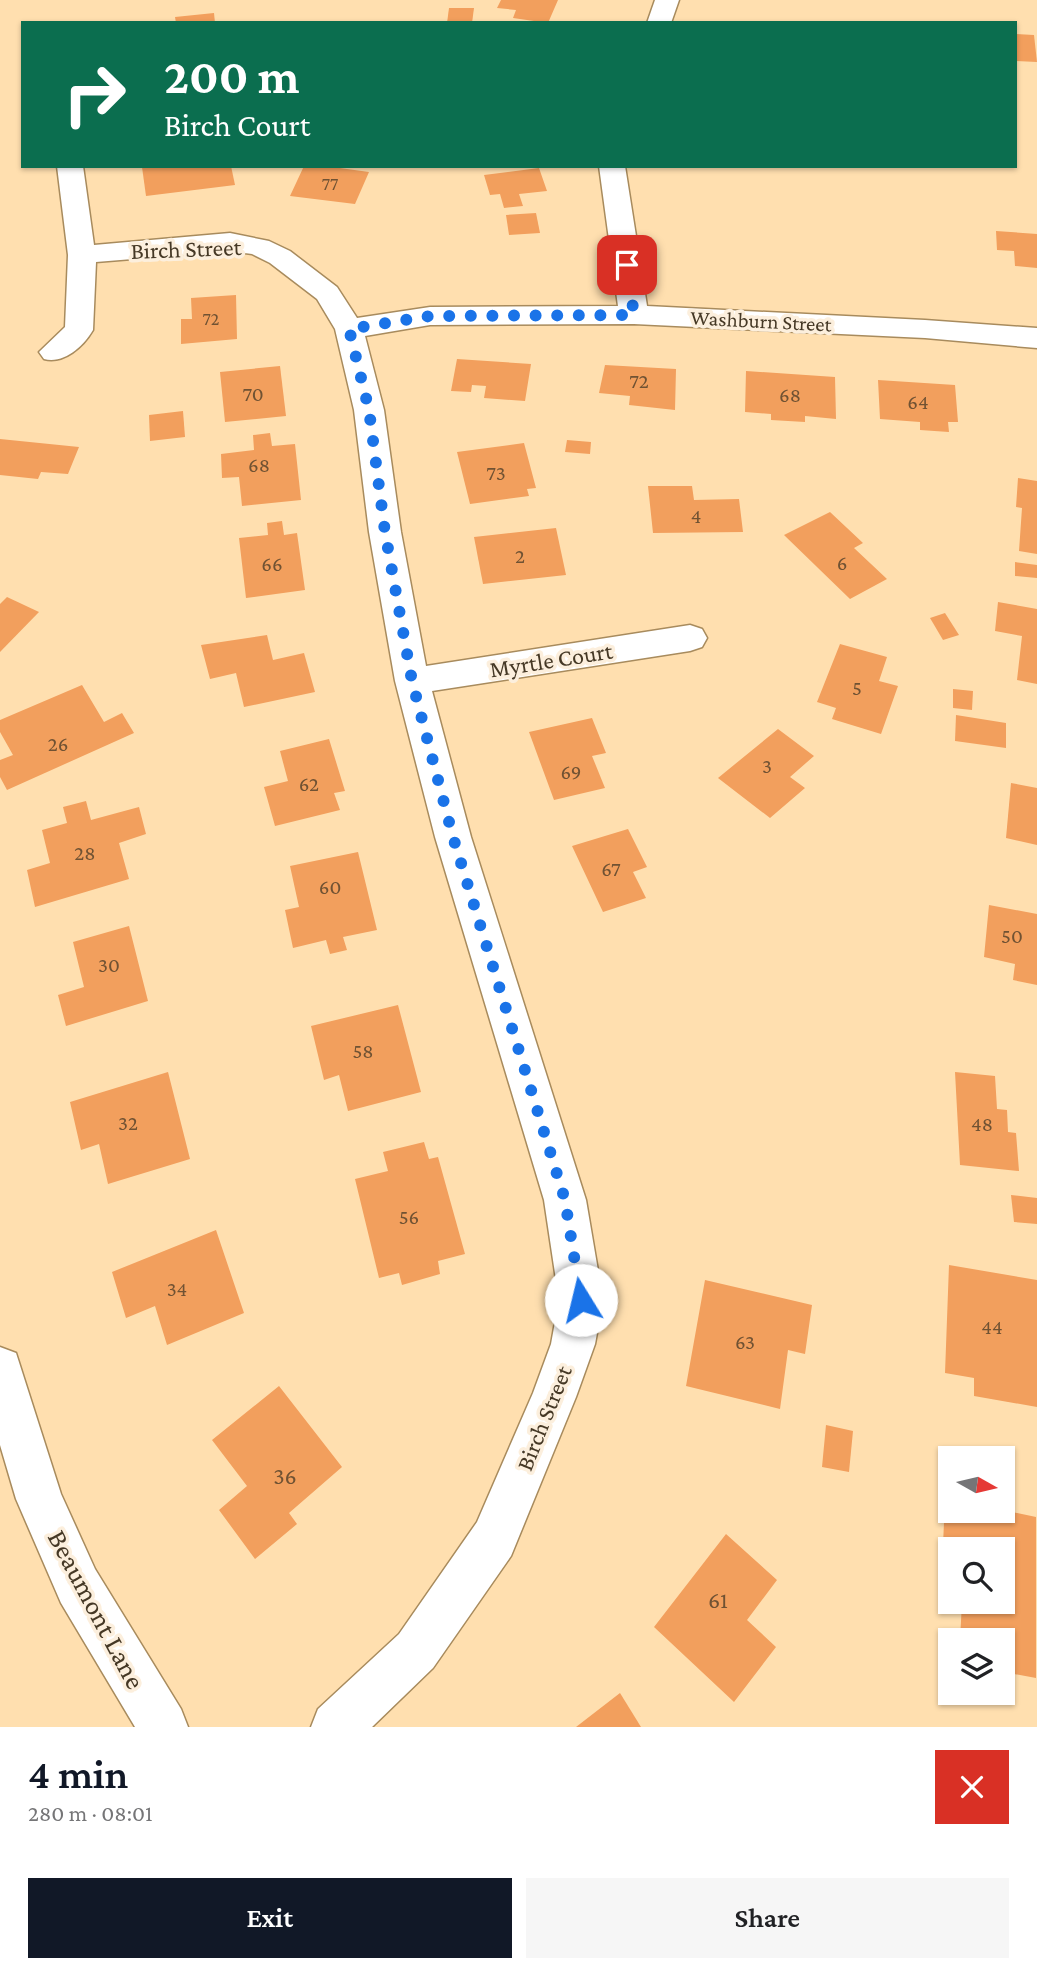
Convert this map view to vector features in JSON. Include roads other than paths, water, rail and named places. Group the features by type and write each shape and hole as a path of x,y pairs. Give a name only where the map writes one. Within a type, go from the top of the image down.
{"street":[{"path":"660,21 667,0"},
{"path":"54,352 79,330 82,255 70,168"},
{"path":"612,168 634,315"},
{"name":"Birch Street","path":"82,255 230,242 259,247 281,257 327,293 349,329 369,410 385,532 412,681 453,837 565,1200 581,1300 573,1343 554,1397 494,1539 416,1651 336,1727"},
{"name":"Washburn Street","path":"349,329 430,316 634,315 925,329 1037,338"},
{"name":"Myrtle Court","path":"412,681 691,638"},
{"name":"Beaumont Lane","path":"0,1369 40,1499 78,1586 163,1727"}]}
